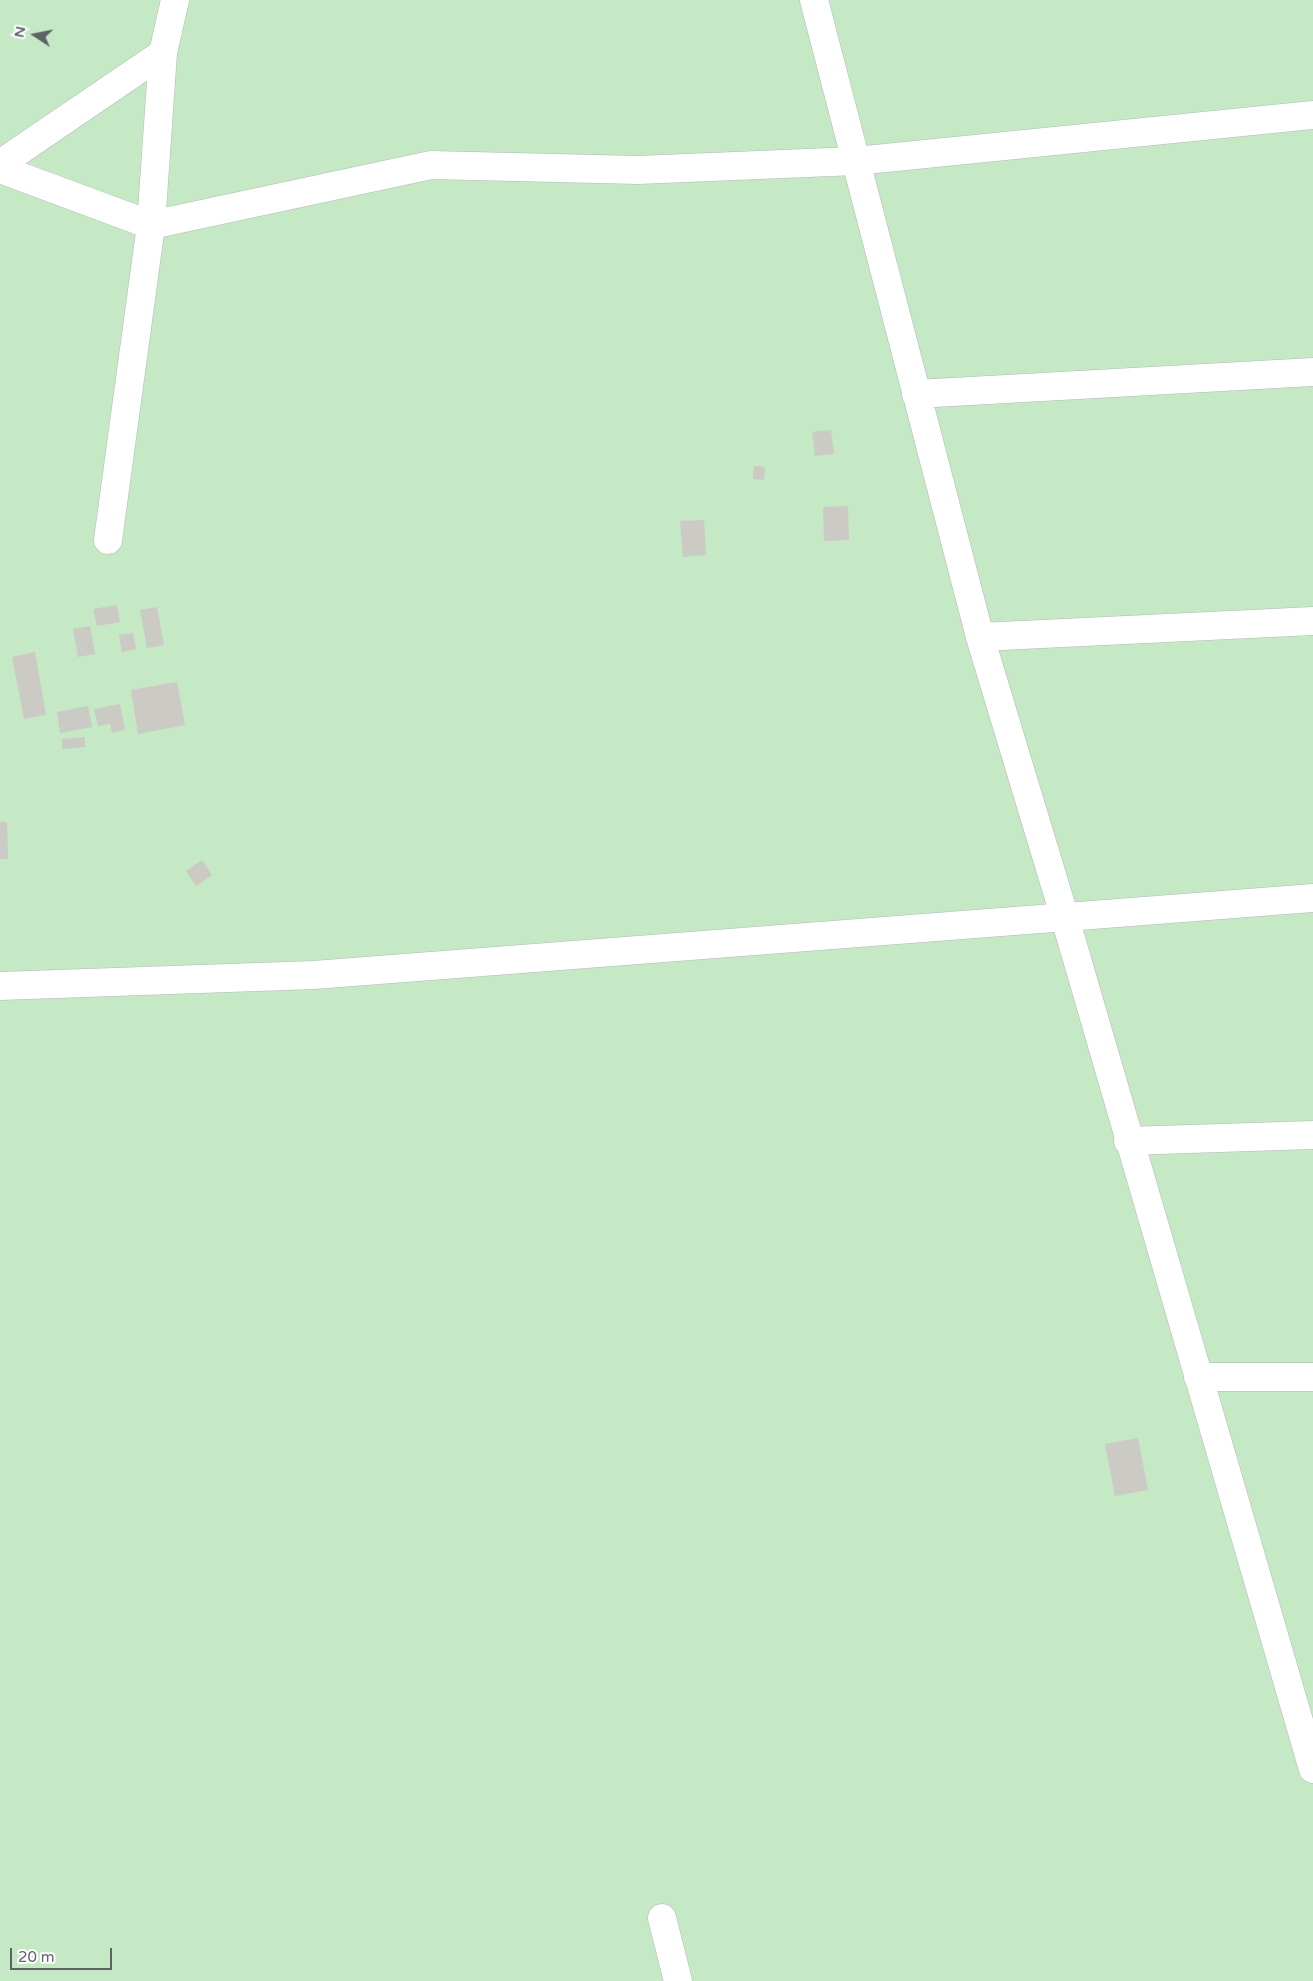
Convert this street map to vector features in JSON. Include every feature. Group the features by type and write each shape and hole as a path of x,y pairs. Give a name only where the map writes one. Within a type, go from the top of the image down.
{"street":[{"path":"108,540 151,225 164,53 175,0"},
{"path":"814,0 980,637 1065,918 1128,1141 1313,1769"},
{"path":"0,164 164,53"},
{"path":"0,169 151,225 431,164 638,170 856,161 1313,115"},
{"path":"916,394 1313,372"},
{"path":"980,637 1313,621"},
{"path":"0,986 314,975 1313,898"},
{"path":"1128,1141 1313,1135"},
{"path":"1198,1377 1313,1377"},
{"path":"662,1918 678,1981"}],"green space":[{"path":"0,0 1313,0 1313,1981 0,1981"}],"building":[{"path":"831,430 834,454 815,456 812,432"},
{"path":"754,466 765,467 764,480 753,479"},
{"path":"848,506 849,540 824,541 823,507"},
{"path":"704,520 706,555 683,557 680,521"},
{"path":"117,605 120,622 97,626 93,609"},
{"path":"157,607 164,645 147,648 140,610"},
{"path":"90,626 95,654 78,657 73,629"},
{"path":"133,633 136,649 122,652 119,635"},
{"path":"35,652 46,715 24,719 12,657"},
{"path":"177,682 185,725 138,734 131,690"},
{"path":"120,704 125,730 112,733 110,724 98,726 94,709"},
{"path":"88,706 92,727 60,733 57,712"},
{"path":"85,737 85,747 62,749 62,739"},
{"path":"0,822 7,822 8,859 0,859"},
{"path":"202,860 212,875 196,886 186,871"},
{"path":"1138,1438 1148,1490 1115,1496 1105,1444"}]}
